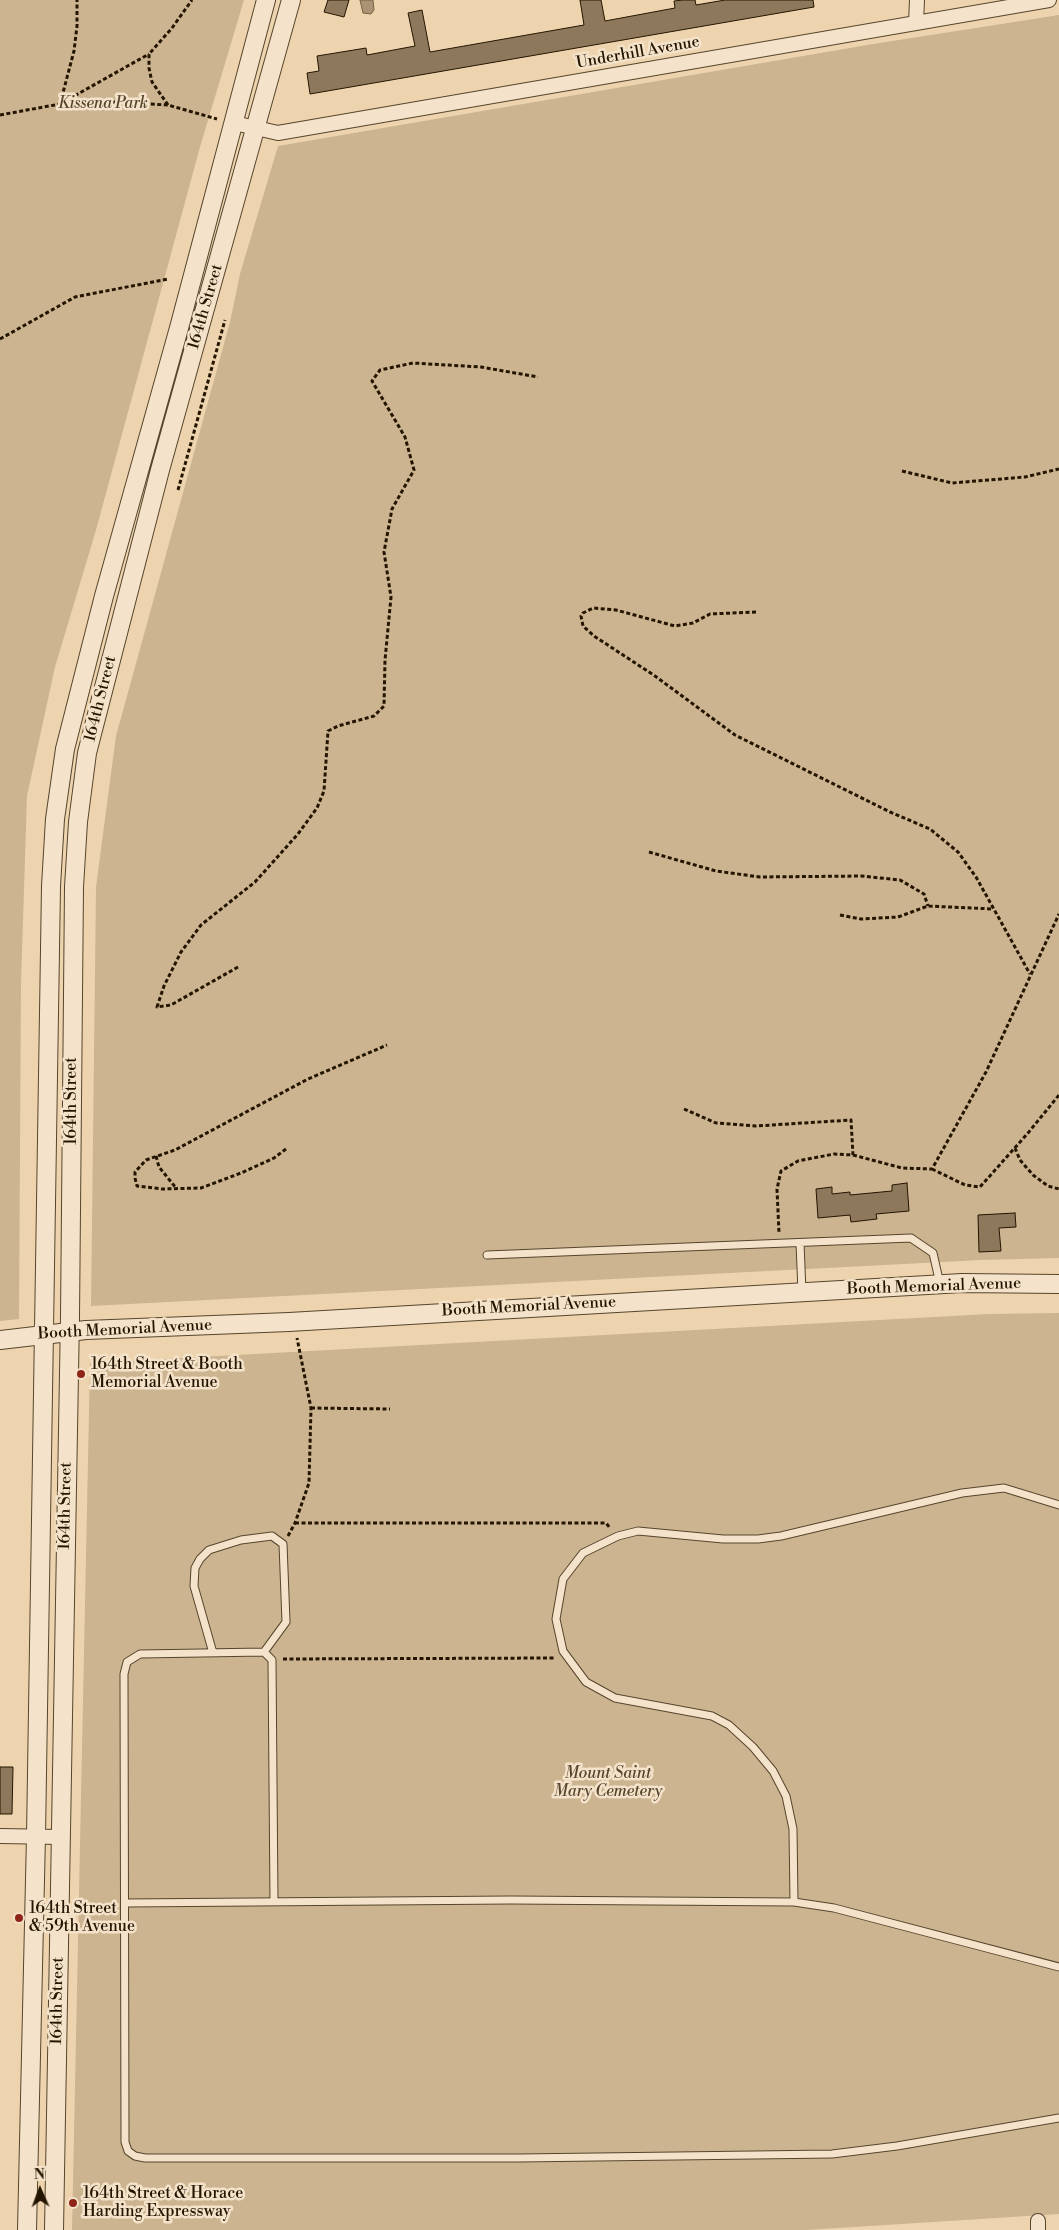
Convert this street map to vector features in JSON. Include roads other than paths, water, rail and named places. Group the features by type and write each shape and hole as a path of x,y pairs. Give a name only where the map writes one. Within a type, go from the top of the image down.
{"street":[{"name":"164th Street","path":"27,2230 36,1836 51,886 56,819 64,749 266,0"},
{"name":"164th Street","path":"54,2230 70,1332 74,887 78,822 87,753 160,470 291,0"},
{"path":"916,23 917,0"},
{"name":"Underhill Avenue","path":"234,123 278,133 1049,0"},
{"name":"Booth Memorial Avenue","path":"0,1340 70,1332 289,1322 802,1292 940,1285 1059,1284"},
{"path":"0,1836 60,1837"}],"lane":[{"path":"487,1255 911,1238 933,1253 940,1285"},
{"path":"800,1242 802,1292"},
{"path":"794,1902 793,1829 786,1796 773,1771 752,1747 728,1725 712,1716 615,1698 586,1682 563,1650 556,1619 563,1579 583,1553 618,1536 638,1531 723,1539 758,1539 781,1536 962,1493 1004,1488 1059,1505"},
{"path":"213,1653 194,1586 195,1568 200,1558 209,1550 240,1540 272,1536 284,1544 286,1622 264,1652"},
{"path":"274,1902 272,1660 264,1652 140,1654 128,1662 124,1674 125,2142 128,2151 135,2156 145,2158 519,2158 832,2154 897,2146 1059,2118"},
{"path":"125,1904 274,1902 794,1902 834,1908 1059,1967"}],"place":[{"name":"164th Street & Booth Memorial Avenue","path":"81,1374"},
{"name":"164th Street & 59th Avenue","path":"19,1918"},
{"name":"164th Street & Horace Harding Expressway","path":"73,2203"}],"park label":[{"name":"Kissena Park","path":"103,104"},
{"name":"Mount Saint Mary Cemetery","path":"608,1783"}]}
